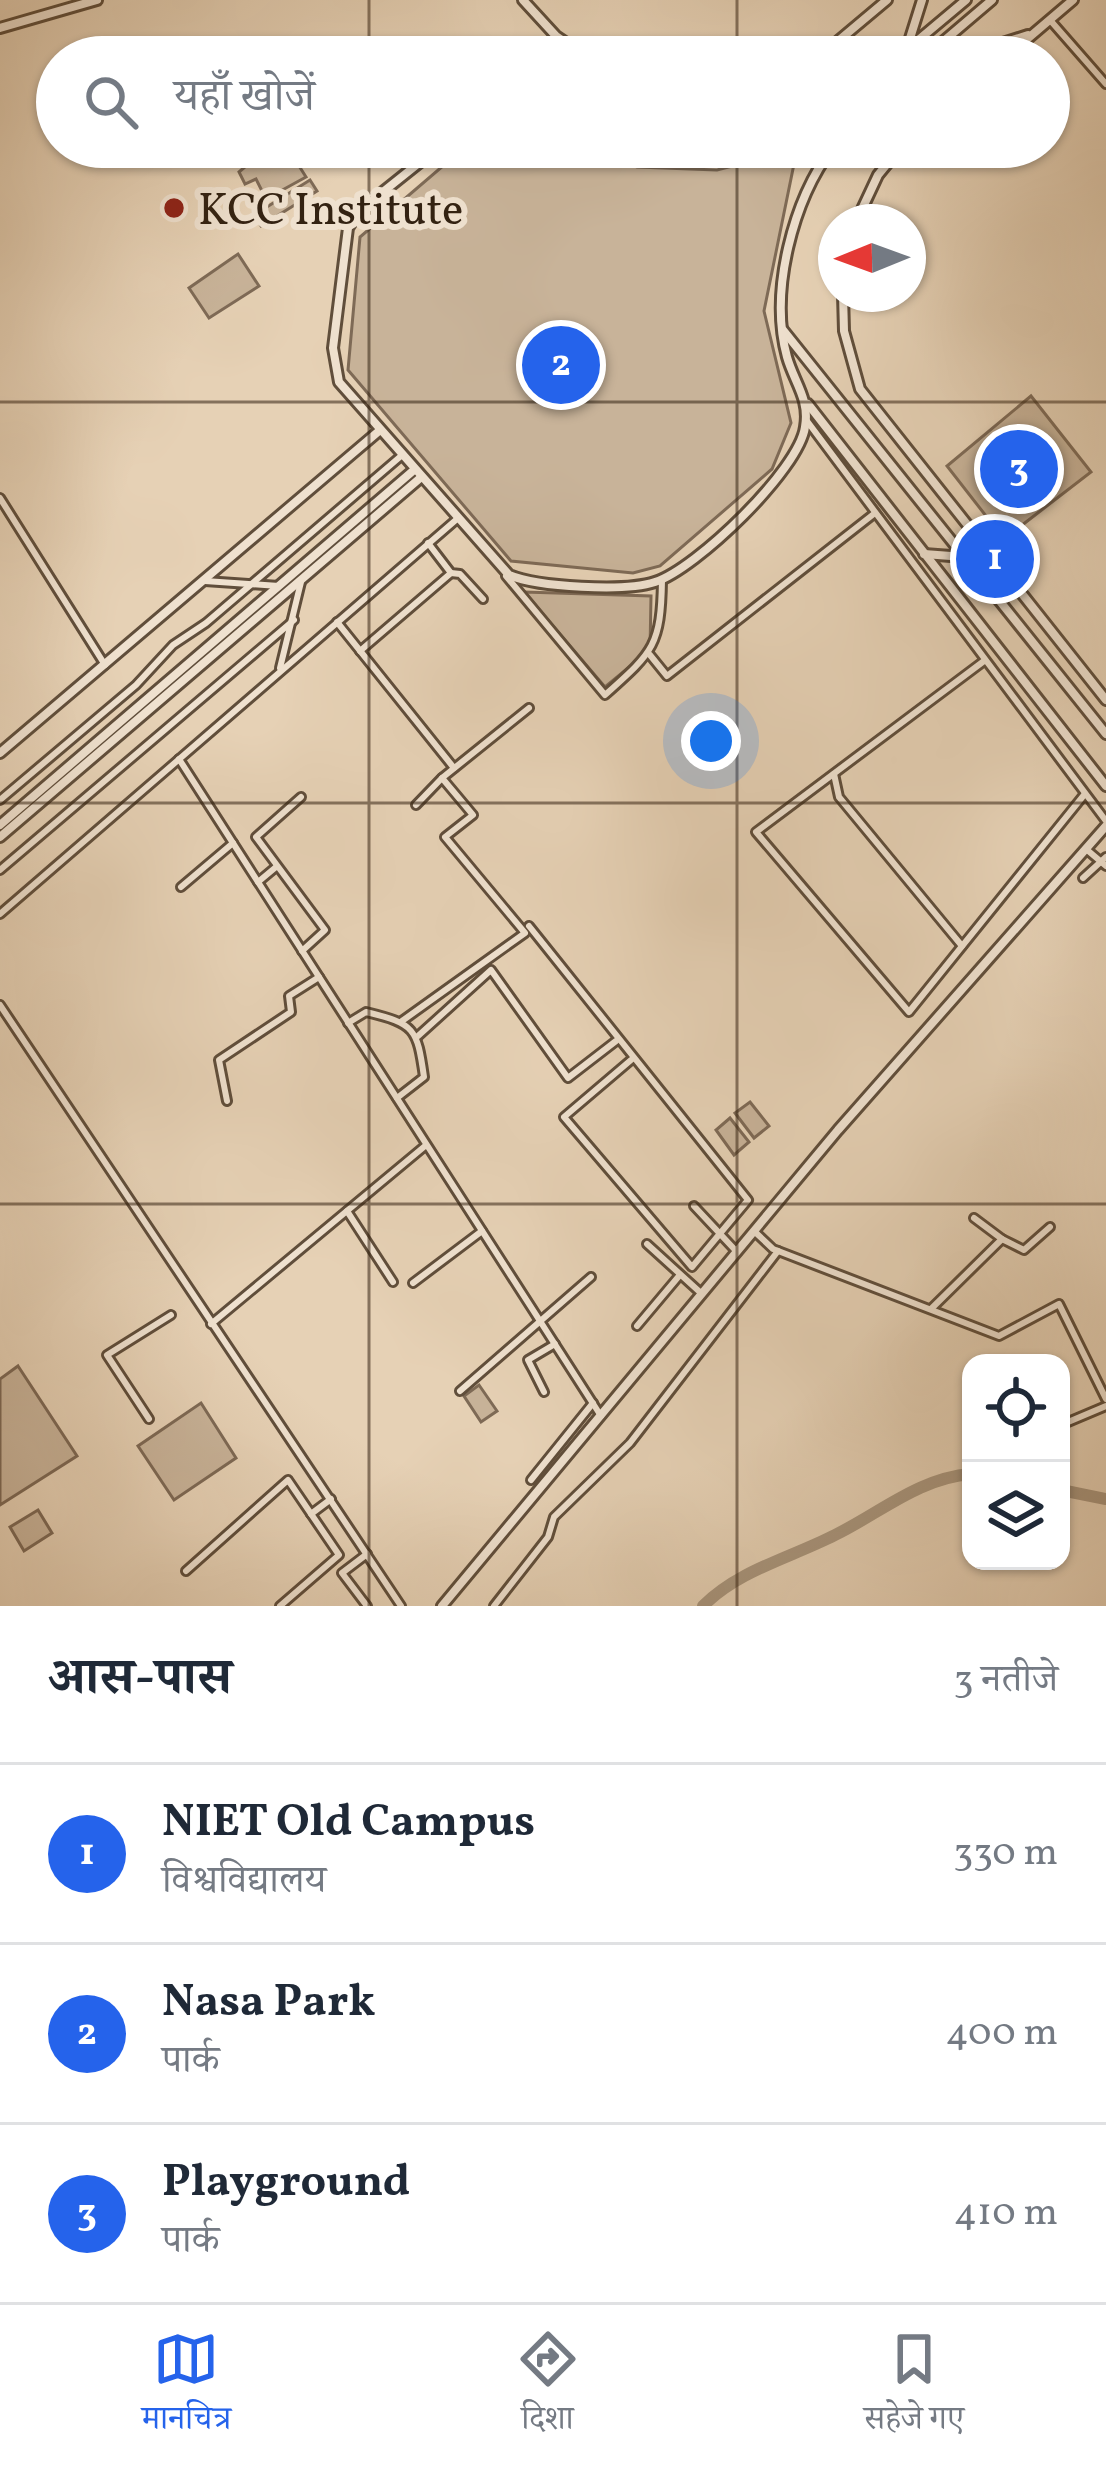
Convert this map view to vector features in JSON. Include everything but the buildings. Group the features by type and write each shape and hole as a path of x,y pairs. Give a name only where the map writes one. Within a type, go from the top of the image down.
{"street":[{"path":"0,28 97,0"},
{"path":"523,0 556,36"},
{"path":"844,36 886,0"},
{"path":"910,36 922,0"},
{"path":"925,36 966,0"},
{"path":"950,36 992,0"},
{"path":"1030,36 1073,0"},
{"path":"1050,20 1064,36"},
{"path":"1023,36 1035,32"},
{"path":"1070,43 1106,85"},
{"path":"413,168 359,211 348,228 334,368 379,431 605,695 650,655 661,634 662,580"},
{"path":"820,168 782,282 787,360 805,401 1106,786"},
{"path":"864,204 884,168"},
{"path":"843,312 860,389 1106,700"},
{"path":"782,328 1106,734"},
{"path":"496,564 530,581 623,586 662,580 766,492 796,454 807,421 805,401"},
{"path":"442,1606 737,1252 1106,824 807,421"},
{"path":"0,753 379,431"},
{"path":"0,800 136,685 173,645 401,456"},
{"path":"0,837 417,475"},
{"path":"0,825 417,475"},
{"path":"0,498 105,665"},
{"path":"650,655 667,676 875,513"},
{"path":"0,914 457,519"},
{"path":"428,543 451,573 460,574 483,599"},
{"path":"924,554 992,559"},
{"path":"360,652 451,573"},
{"path":"279,672 302,579"},
{"path":"205,581 281,586"},
{"path":"0,870 294,620"},
{"path":"337,622 454,769"},
{"path":"984,661 756,832 909,1012 1084,795"},
{"path":"416,805 529,708"},
{"path":"179,759 601,1416"},
{"path":"833,773 839,797 962,946"},
{"path":"402,1021 525,933 446,837 473,815 442,778"},
{"path":"301,797 256,837 326,930 302,951"},
{"path":"181,886 233,844"},
{"path":"1083,878 1105,862 1087,849"},
{"path":"258,882 276,867"},
{"path":"529,926 631,1060 748,1200 692,1267 565,1117 631,1060"},
{"path":"418,1036 491,970 568,1078 616,1041"},
{"path":"227,1101 219,1060 291,1012 290,996 319,977"},
{"path":"0,1005 401,1606"},
{"path":"348,1023 366,1012 402,1021 418,1036 424,1077 397,1098"},
{"path":"211,1324 427,1145"},
{"path":"694,1205 737,1252"},
{"path":"346,1210 393,1282"},
{"path":"974,1218 1024,1250 1050,1227"},
{"path":"412,1283 482,1232"},
{"path":"754,1232 778,1251 999,1336 1055,1304 1063,1306 1106,1402 1070,1420"},
{"path":"932,1308 1003,1239"},
{"path":"647,1244 702,1294"},
{"path":"494,1606 548,1538 554,1517 630,1443 778,1251"},
{"path":"637,1326 680,1276"},
{"path":"460,1391 591,1277"},
{"path":"149,1419 107,1354 170,1315"},
{"path":"544,1392 528,1360 555,1344"},
{"path":"531,1480 593,1403"},
{"path":"186,1571 288,1480 339,1555 280,1606"},
{"path":"311,1514 331,1498"},
{"path":"367,1553 342,1573 367,1606"}],"shaded area":[{"path":"244,168 300,168 306,177 266,199 256,179 245,184 239,172"},
{"path":"440,168 793,168 764,311 791,423 772,469 660,566 633,573 511,561 348,370 360,237"},
{"path":"310,180 317,191 261,226 254,215"},
{"path":"238,254 259,286 209,318 189,288"},
{"path":"1031,396 1091,472 1004,539 947,466"},
{"path":"524,592 651,596 650,650 605,687"},
{"path":"750,1102 769,1126 754,1138 735,1113"},
{"path":"730,1118 749,1142 734,1155 716,1130"},
{"path":"18,1366 77,1456 0,1505 0,1379"},
{"path":"479,1385 497,1411 481,1422 464,1396"},
{"path":"201,1403 236,1458 174,1500 138,1446"},
{"path":"38,1510 52,1533 24,1551 10,1527"}],"waterway":[{"path":"703,1606 749,1574 835,1535 917,1489 962,1475"},
{"path":"1070,1492 1106,1499"}],"place":[{"name":"KCC Institute","path":"174,208"},
{"name":"Nasa Park","path":"561,365"},
{"name":"Playground","path":"1019,469"},
{"name":"NIET Old Campus","path":"995,559"}]}
